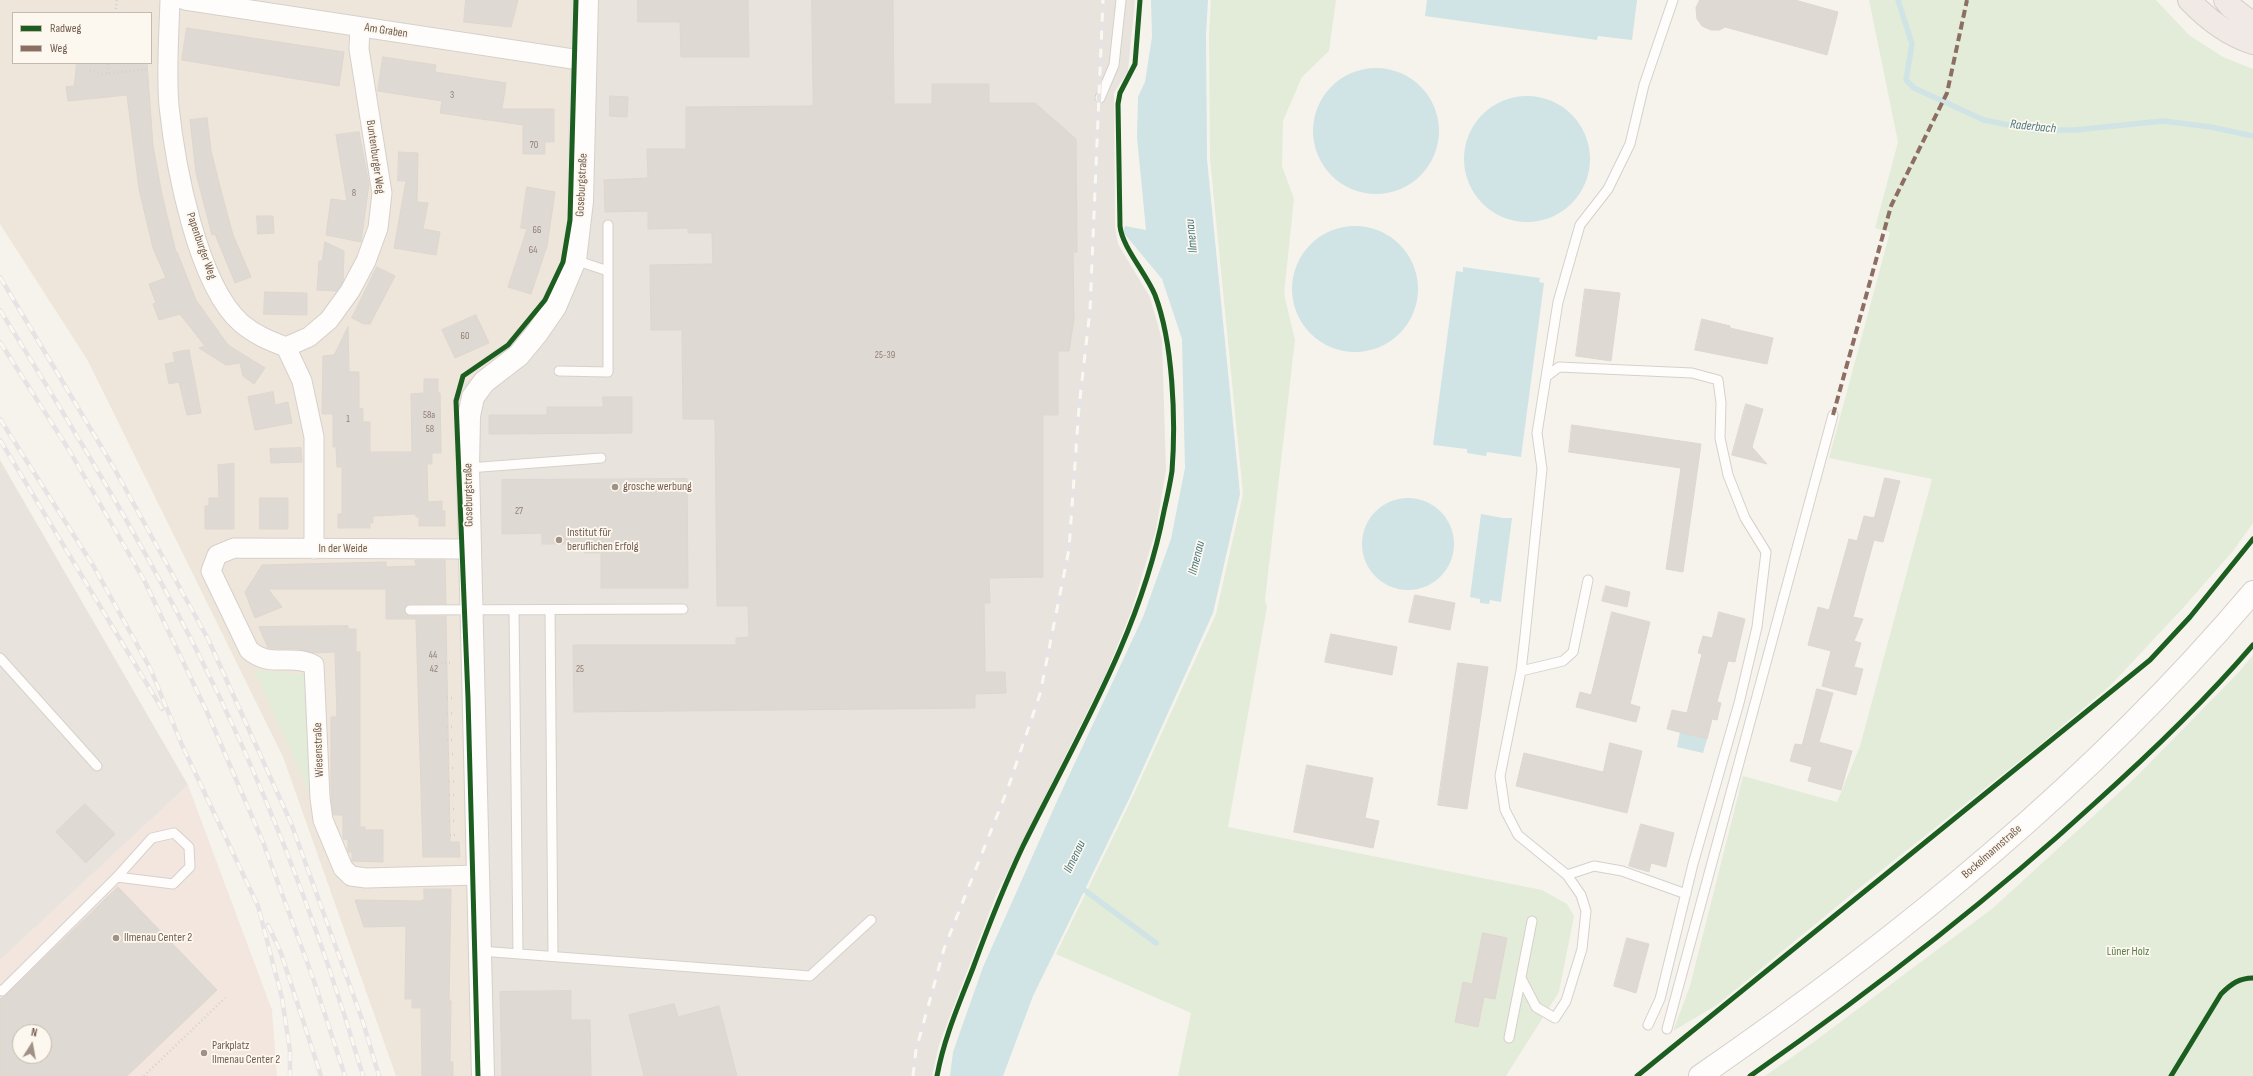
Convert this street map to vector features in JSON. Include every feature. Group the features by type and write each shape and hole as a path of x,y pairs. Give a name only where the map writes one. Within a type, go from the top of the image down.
{"highway":[{"path":"2189,0 2205,16 2236,38 2253,43"},
{"path":"2226,0 2230,6 2253,24"}],"street":[{"name":"Papenburger Weg","path":"170,0 168,67 169,106 193,229 208,274 222,301 241,323 264,339 286,347"},
{"name":"Am Graben","path":"185,0 586,61"},
{"name":"Goseburgstraße","path":"482,1076 468,468 469,416 473,397 484,382 519,355 556,307 575,260 582,201 587,0"},
{"name":"Buntenburger Weg","path":"286,347 309,337 329,320 366,262 378,228 382,193 359,49 360,26"},
{"path":"286,347 302,381 314,437 314,549"},
{"name":"In der Weide","path":"217,555 234,548 470,549"},
{"name":"Wiesenstraße","path":"217,555 211,571 249,650 258,658 305,660 314,665 320,798 324,820 343,868 352,876 366,878 478,875"},
{"name":"Bockelmannstraße","path":"1700,1076 1769,1028 1852,966 1979,864 2100,755 2162,695 2209,644 2253,592"}],"lane":[{"path":"1100,98 1114,65 1121,0"},
{"path":"1521,978 1536,1008 1555,1018 1566,1001 1582,949 1586,911 1581,895 1567,875 1518,835 1505,810 1500,776 1521,671 1542,469 1537,433 1558,302 1580,225 1608,189 1630,144 1646,78 1673,0"},
{"path":"558,371 608,372 608,225"},
{"path":"575,260 608,271"},
{"path":"1546,377 1559,367 1692,373 1718,380 1721,403 1720,438 1728,475 1745,518 1766,552 1757,627 1739,703 1686,894 1660,999 1648,1025"},
{"path":"1667,1029 1833,415"},
{"path":"468,468 601,458"},
{"path":"1521,671 1563,661 1573,652 1588,580"},
{"path":"410,610 683,609"},
{"path":"514,610 518,954"},
{"path":"550,610 553,956"},
{"path":"0,658 97,766"},
{"path":"0,990 2,991 117,877 152,838 174,833 189,847 190,866 173,884 117,877"},
{"path":"1567,875 1594,866 1622,870 1686,894"},
{"path":"480,951 810,976 871,920"},
{"path":"1509,1038 1532,922"}],"path":[{"path":"116,12 117,0"},
{"path":"107,73 108,64"},
{"path":"90,70 107,73 168,67"},
{"path":"433,655 433,663 473,662"},
{"path":"144,1076 225,998"}],"shaded area":[{"path":"0,0 570,0 566,254 516,342 475,1076 396,1076 283,757 88,361 0,224"},
{"path":"570,0 1135,0 1128,71 1114,93 1115,227 1118,244 1150,297 1162,340 1166,470 1156,530 1131,612 1105,676 996,895 939,1045 932,1076 475,1076 464,384 516,342 566,254"},
{"path":"0,460 188,785 0,960"},
{"path":"188,785 272,1010 277,1076 0,1076 0,960"}],"green space":[{"path":"1211,0 1336,0 1329,51 1302,77 1283,121 1282,166 1294,199 1284,294 1295,340 1265,600 1267,607 1228,827 1542,890 1567,904 1574,916 1559,992 1506,1076 1178,1076 1191,1013 1056,954 1132,798 1216,614 1243,494 1210,159 1209,35"},
{"path":"1869,0 2156,0 2189,35 2223,57 2253,69 2253,523 2233,551 2182,609 2110,686 2037,747 1858,889 1717,1005 1673,1031 1690,986 1743,776 1837,802 1860,746 1932,479 1829,458 1890,232 1875,228 1898,142"},
{"name":"Lüner Holz","path":"2253,655 2253,1076 1765,1076 1815,1041 1993,908 2136,777 2239,672"},
{"path":"254,670 304,675 311,795"}],"water":[{"name":"Ilmenau","path":"1151,0 1208,0 1206,35 1207,159 1240,494 1213,613 1130,797 1033,996 1003,1076 950,1076 953,1052 983,967 1058,799 1143,617 1171,539 1185,468 1182,339 1162,279 1123,232 1125,226 1146,230 1137,137 1138,97 1145,82 1152,37"},
{"path":"1427,0 1637,0 1632,40 1598,36 1597,40 1425,16"},
{"path":"1376,68 1400,73 1411,79 1424,91 1434,107 1439,131 1434,155 1428,166 1416,179 1400,189 1376,194 1352,189 1341,183 1328,171 1318,155 1313,131 1318,107 1324,96 1336,83 1352,73"},
{"path":"1527,96 1551,101 1562,107 1575,119 1585,135 1590,159 1585,183 1579,194 1567,207 1551,217 1527,222 1503,217 1492,211 1479,199 1469,183 1464,159 1469,135 1475,124 1487,111 1503,101"},
{"path":"1355,226 1379,231 1390,237 1403,249 1413,265 1418,289 1413,313 1407,324 1395,337 1379,347 1355,352 1331,347 1320,341 1307,329 1297,313 1292,289 1297,265 1303,254 1315,241 1331,231"},
{"path":"1463,267 1540,278 1539,282 1544,283 1521,457 1487,452 1486,456 1467,453 1467,449 1433,445 1456,271 1463,272"},
{"path":"1408,498 1426,501 1441,511 1451,526 1454,544 1451,562 1441,577 1426,587 1408,590 1390,587 1375,577 1365,562 1362,544 1365,526 1375,511 1390,501"},
{"path":"1481,514 1512,518 1501,602 1490,600 1489,604 1480,603 1480,599 1470,597"},
{"path":"1680,732 1707,739 1703,753 1677,747"}],"building":[{"path":"466,0 518,0 511,27 464,22"},
{"path":"638,0 748,0 749,57 681,57 680,22 638,22"},
{"path":"812,0 893,0 894,104 932,104 932,84 989,84 989,103 1035,103 1076,139 1077,252 1073,252 1074,319 1069,351 1058,351 1058,415 1043,415 1043,577 989,578 990,603 984,603 985,672 1005,672 1006,693 975,694 975,708 574,712 573,645 736,645 736,638 749,637 748,606 717,606 715,419 683,419 682,330 651,330 650,265 713,264 712,233 688,233 688,228 648,229 648,211 605,212 604,180 648,178 647,149 686,149 686,107 813,106"},
{"path":"1700,0 1795,0 1838,12 1827,55 1725,27 1720,30 1711,30 1702,26 1697,19 1696,8"},
{"path":"187,28 344,52 339,86 182,60"},
{"path":"383,57 436,65 435,72 506,83 502,109 554,109 554,142 545,142 545,154 523,154 523,125 440,113 442,101 378,91"},
{"path":"77,64 147,64 153,146 162,195 176,252 196,300 228,345 265,368 254,384 243,376 240,363 226,365 199,348 205,346 180,314 159,320 153,304 156,303 149,284 166,278 153,248 139,189 127,95 68,101 66,87 74,86"},
{"path":"610,96 628,97 627,117 610,116"},
{"path":"207,118 211,151 233,235 251,277 235,283 215,234 212,235 196,173 190,120"},
{"path":"359,132 369,184 361,242 326,235 331,199 347,201 336,135"},
{"path":"399,152 418,153 417,202 428,203 423,229 440,232 436,255 394,248 406,181 398,181"},
{"path":"527,187 555,192 547,246 531,294 508,287 527,229 521,228"},
{"path":"257,216 273,216 274,233 258,234"},
{"path":"325,242 344,251 343,282 336,291 317,290 319,261 322,261"},
{"path":"377,267 395,276 370,324 364,324 352,318"},
{"path":"1585,289 1620,293 1611,361 1576,356"},
{"path":"265,292 307,293 307,315 264,314"},
{"path":"476,315 489,343 455,358 442,330"},
{"path":"1702,319 1730,326 1730,328 1773,338 1767,364 1695,350"},
{"path":"348,327 349,372 359,372 359,408 363,409 363,422 370,422 370,452 412,452 411,394 424,393 424,379 438,379 438,393 440,393 441,453 432,453 432,464 427,464 428,502 442,501 442,511 445,511 445,526 419,526 419,517 416,517 416,514 373,516 373,523 370,523 370,528 338,528 338,514 342,514 342,467 337,467 336,447 333,447 333,414 322,414 323,356 334,355"},
{"path":"189,350 201,413 187,415 179,382 169,384 165,364 175,362 173,353"},
{"path":"273,392 275,405 288,402 292,423 255,430 248,397"},
{"path":"603,397 632,397 632,433 489,434 489,415 547,415 547,407 603,407"},
{"path":"1746,404 1763,409 1752,447 1767,464 1732,455"},
{"path":"1572,425 1701,444 1683,572 1666,569 1681,468 1569,452"},
{"path":"301,448 302,462 271,463 270,449"},
{"path":"234,464 234,529 205,529 205,506 209,506 209,498 219,498 218,465"},
{"path":"1885,478 1900,481 1883,542 1874,540 1853,617 1863,619 1854,641 1861,643 1854,667 1863,669 1856,695 1822,686 1831,651 1808,645 1818,607 1829,610 1849,539 1857,541 1864,516 1874,518"},
{"path":"687,479 688,588 601,588 601,553 584,553 584,545 580,544 542,544 542,533 502,534 502,480"},
{"path":"260,498 288,498 288,529 260,529"},
{"path":"415,560 445,560 446,604 410,604 405,607 404,610 410,616 446,616 450,842 459,842 460,857 423,857 416,619 386,619 386,589 268,589 282,607 255,618 245,592 262,565 386,562 386,567 416,566"},
{"path":"1606,586 1630,592 1627,607 1602,601"},
{"path":"1415,595 1455,603 1450,630 1409,622"},
{"path":"1612,612 1650,622 1630,704 1640,707 1636,722 1576,707 1580,692 1591,695"},
{"path":"1719,612 1745,619 1735,662 1728,661 1717,702 1721,703 1717,720 1712,719 1707,739 1667,729 1672,710 1687,713 1702,654 1698,653 1703,636 1712,638"},
{"path":"348,626 348,629 356,629 356,652 360,652 360,827 365,827 365,830 383,830 383,862 352,861 352,852 348,852 348,840 343,839 343,815 333,815 331,791 331,717 337,717 335,652 313,653 299,649 268,648 259,627"},
{"path":"1331,634 1397,647 1392,675 1325,662"},
{"path":"1458,663 1488,667 1467,809 1438,805"},
{"path":"1817,689 1833,693 1819,742 1852,751 1841,790 1808,781 1812,767 1790,761 1795,744 1802,745"},
{"path":"1610,743 1642,751 1627,813 1516,786 1524,753 1603,772"},
{"path":"1307,765 1373,778 1365,818 1379,821 1373,848 1294,832"},
{"path":"85,804 115,834 86,863 56,832"},
{"path":"1641,824 1674,833 1666,867 1651,863 1649,872 1629,866"},
{"name":"Ilmenau Center 2","path":"118,887 217,990 127,1076 0,1076 0,999 6,995"},
{"path":"424,889 451,889 449,1001 451,1001 450,1062 453,1062 453,1076 422,1076 421,1008 412,1008 412,999 405,999 406,926 364,927 355,900 421,901 424,899"},
{"path":"1483,933 1507,938 1495,999 1484,997 1478,1027 1455,1022 1463,982 1472,984"},
{"path":"1627,938 1649,944 1636,993 1614,986"},
{"path":"571,991 571,1020 590,1020 591,1076 502,1076 500,992"},
{"path":"674,1004 678,1017 719,1006 737,1076 644,1076 629,1015"}],"waterway":[{"name":"Raderbach","path":"1898,0 1912,44 1906,80 1914,88 1984,120 2033,130 2075,130 2163,121 2211,127 2253,136"},
{"path":"1079,886 1156,943"}],"railway":[{"path":"913,1076 916,1050 944,949 1008,788 1040,694 1069,549 1079,407 1090,310 1103,0"},
{"path":"0,277 114,468 208,639 291,823 363,1022 379,1076"},
{"path":"0,310 76,434 125,518 195,647 220,698 289,857 328,966 363,1076"},
{"path":"0,342 69,450 144,580 207,712 263,842 314,981 345,1076"},
{"path":"0,419 94,567 150,668 182,745 258,906 282,998 290,1051 290,1076"},
{"path":"0,440 162,709"},
{"path":"268,925 281,953 321,1076"}],"marked path":[{"path":"1833,415 1891,206 1947,93 1967,0"}],"cycle path":[{"path":"478,1076 468,698 456,401 463,376 508,345 545,300 563,262 570,220 576,0"},
{"path":"937,1076 952,1021 1009,876 1085,724 1124,641 1154,556 1172,471 1174,429 1172,382 1166,335 1155,295 1125,243 1120,226 1118,104 1120,93 1135,64 1140,0"},
{"path":"1637,1076 2150,660 2190,617 2253,539"},
{"path":"1750,1076 1883,979 2012,876 2054,840 2157,746 2216,687 2253,645"},
{"path":"2171,1076 2221,994 2236,982 2253,978"}],"place":[{"name":"grosche werbung","path":"615,487"},
{"name":"Institut für beruflichen Erfolg","path":"559,540"},
{"name":"Ilmenau Center 2","path":"116,938"},
{"name":"Parkplatz Ilmenau Center 2","path":"204,1053"}]}
